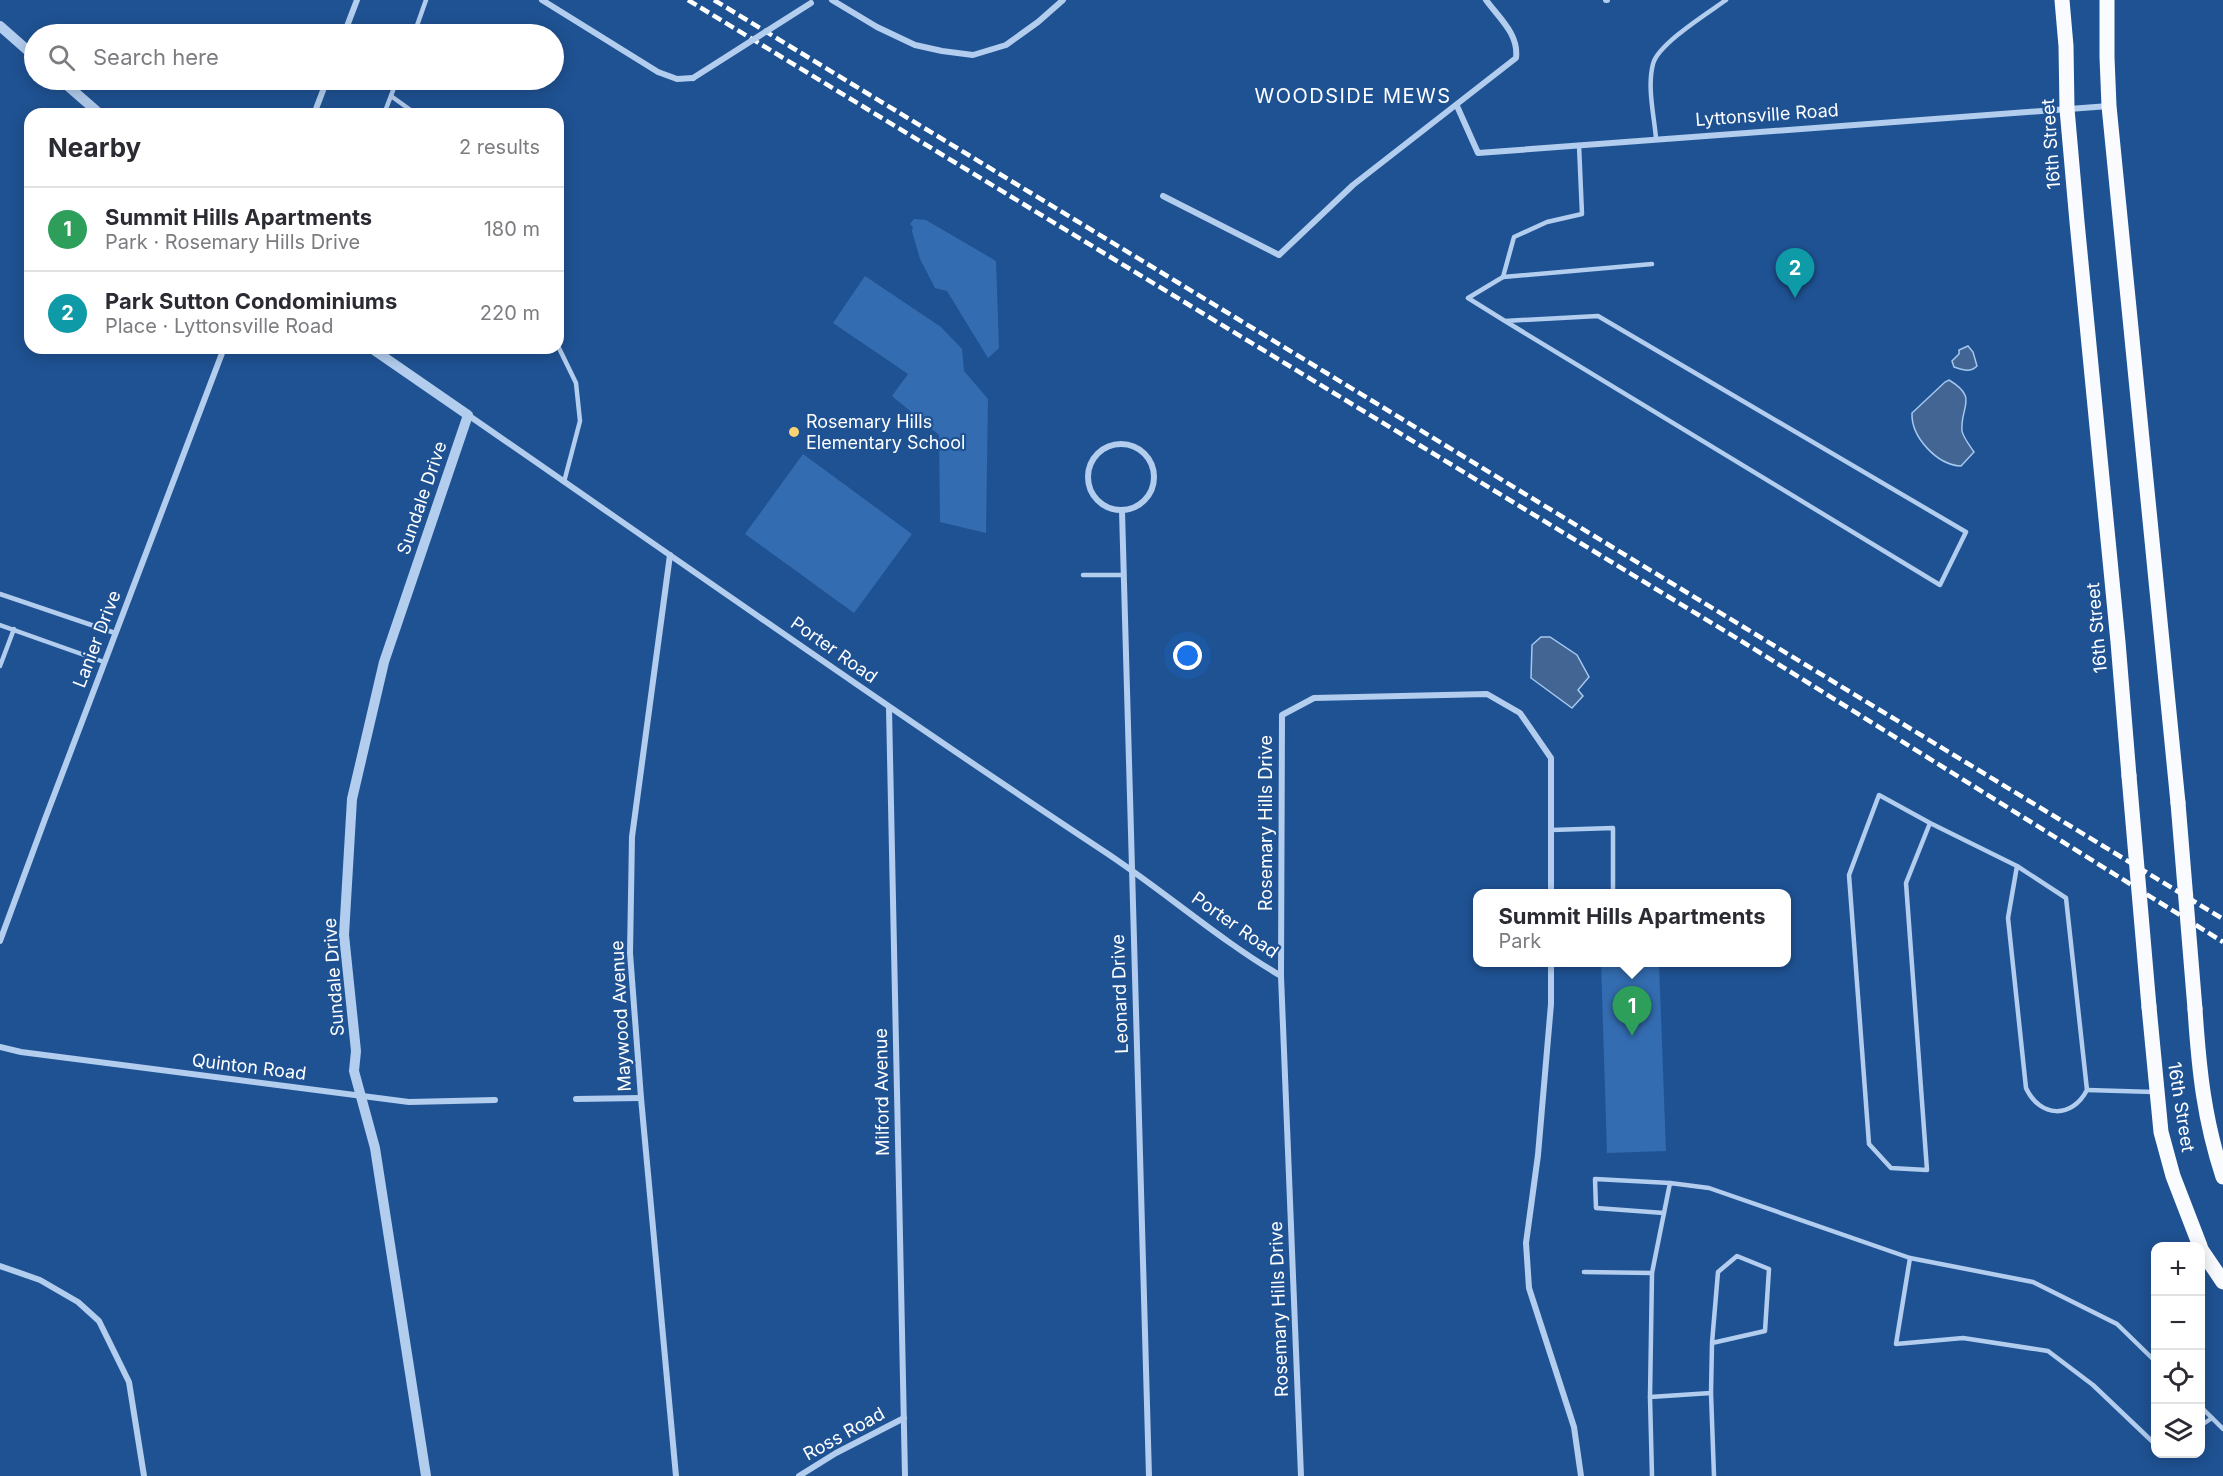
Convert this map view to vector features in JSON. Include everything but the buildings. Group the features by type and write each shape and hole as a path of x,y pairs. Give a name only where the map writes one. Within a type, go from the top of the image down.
{"main road":[{"name":"16th Street","path":"2062,0 2067,109 2156,1092 2161,1132 2173,1176 2197,1242"},
{"name":"16th Street","path":"2108,0 2109,106 2178,803 2200,1081 2212,1142 2223,1178"},
{"name":"16th Street","path":"2205,1255 2223,1282"}],"street":[{"path":"348,24 357,0"},
{"path":"542,0 658,72 677,79 693,78 813,1"},
{"path":"832,0 877,27 915,45 973,55 1006,45 1063,0"},
{"path":"1163,196 1279,255 1353,185 1516,58 1517,46 1513,35 1486,0"},
{"path":"0,26 24,47"},
{"path":"72,90 93,108"},
{"path":"316,108 323,90"},
{"name":"Lyttonsville Road","path":"1456,106 1478,153 2109,106"},
{"name":"Lanier Drive","path":"0,941 223,354"},
{"name":"Porter Road","path":"380,354 889,708 1131,869 1247,956 1281,976"},
{"name":"Sundale Drive","path":"426,1476 375,1148 354,1071 356,1051 344,935 352,798 384,662 468,415"},
{"path":"1121,443 1141,449 1149,457 1155,477 1154,487 1142,504 1122,511 1102,505 1089,488 1088,478 1089,467 1101,450 1121,443"},
{"name":"Leonard Drive","path":"1122,511 1149,1476"},
{"name":"Maywood Avenue","path":"670,555 632,837 630,954 640,1098 676,1476"},
{"name":"Rosemary Hills Drive","path":"1301,1476 1281,976 1282,715 1314,698 1487,694 1520,712 1551,758 1551,889"},
{"name":"Milford Avenue","path":"889,708 905,1476"},
{"path":"1551,967 1551,1004 1542,1109 1526,1242 1529,1288 1574,1427 1581,1476"},
{"name":"Quinton Road","path":"0,1047 21,1052 360,1097 409,1102 495,1100"},
{"path":"576,1099 640,1098"},
{"path":"0,1266 40,1280 78,1302 99,1321 129,1382 144,1476"},
{"name":"Ross Road","path":"799,1476 836,1453 904,1418"}],"lane":[{"path":"418,24 426,0"},
{"path":"1656,138 1651,76 1653,61 1662,48 1726,0"},
{"path":"386,108 393,90"},
{"path":"391,96 408,108"},
{"path":"1503,277 1514,237 1547,222 1582,214 1579,146"},
{"path":"1505,321 1598,316 1966,532 1940,585 1505,321 1468,298 1503,277 1652,264"},
{"path":"562,354 576,383 580,421 564,482"},
{"path":"1083,575 1124,575"},
{"path":"0,594 116,633"},
{"path":"0,625 104,662"},
{"path":"0,666 14,629"},
{"path":"1930,823 1906,883 1927,1170 1891,1168 1869,1144 1849,875 1879,795 2017,866 2066,898 2087,1090 2076,1106 2056,1111 2037,1105 2026,1088 2008,918 2017,866"},
{"path":"1551,830 1613,828 1613,889"},
{"path":"2087,1090 2156,1092"},
{"path":"1664,1213 1596,1208 1595,1179 1670,1183 1709,1188 1910,1258 2033,1282 2117,1324 2151,1357"},
{"path":"1652,1476 1650,1397 1652,1273 1670,1183"},
{"path":"1712,1343 1765,1331 1768,1269 1737,1256 1718,1272 1712,1343 1711,1393 1714,1476"},
{"path":"1910,1258 1896,1344 1963,1338 2048,1352 2093,1385 2151,1440"},
{"path":"1584,1272 1652,1273"},
{"path":"1650,1397 1711,1393"},
{"path":"2205,1411 2223,1429"},
{"path":"2205,1423 2212,1418"}],"shaded area":[{"path":"914,219 926,220 996,261 999,348 988,358 947,291 935,288 920,259 912,231 913,227 910,224"},
{"path":"865,276 941,327 962,349 964,371 988,399 986,533 940,522 939,435 892,396 908,374 833,323"},
{"path":"1968,346 1973,352 1977,366 1969,370 1954,367 1952,361 1959,354 1959,350"},
{"path":"1949,380 1958,386 1966,397 1962,431 1974,452 1961,466 1943,461 1927,448 1913,422 1912,413"},
{"path":"803,454 912,534 854,613 745,534"},
{"path":"1541,637 1550,637 1577,655 1589,677 1578,690 1583,696 1572,708 1531,678 1532,645"},
{"path":"1601,967 1659,967 1666,1151 1607,1153"}],"railway":[{"path":"688,0 1738,639 2223,942"},
{"path":"714,0 2223,919"}],"place":[{"name":"Park Sutton Condominiums","path":"1795,298"},
{"name":"Rosemary Hills Elementary School","path":"794,432"},
{"name":"Summit Hills Apartments","path":"1632,1036"}],"district":[{"name":"WOODSIDE MEWS","path":"1353,96"}]}
